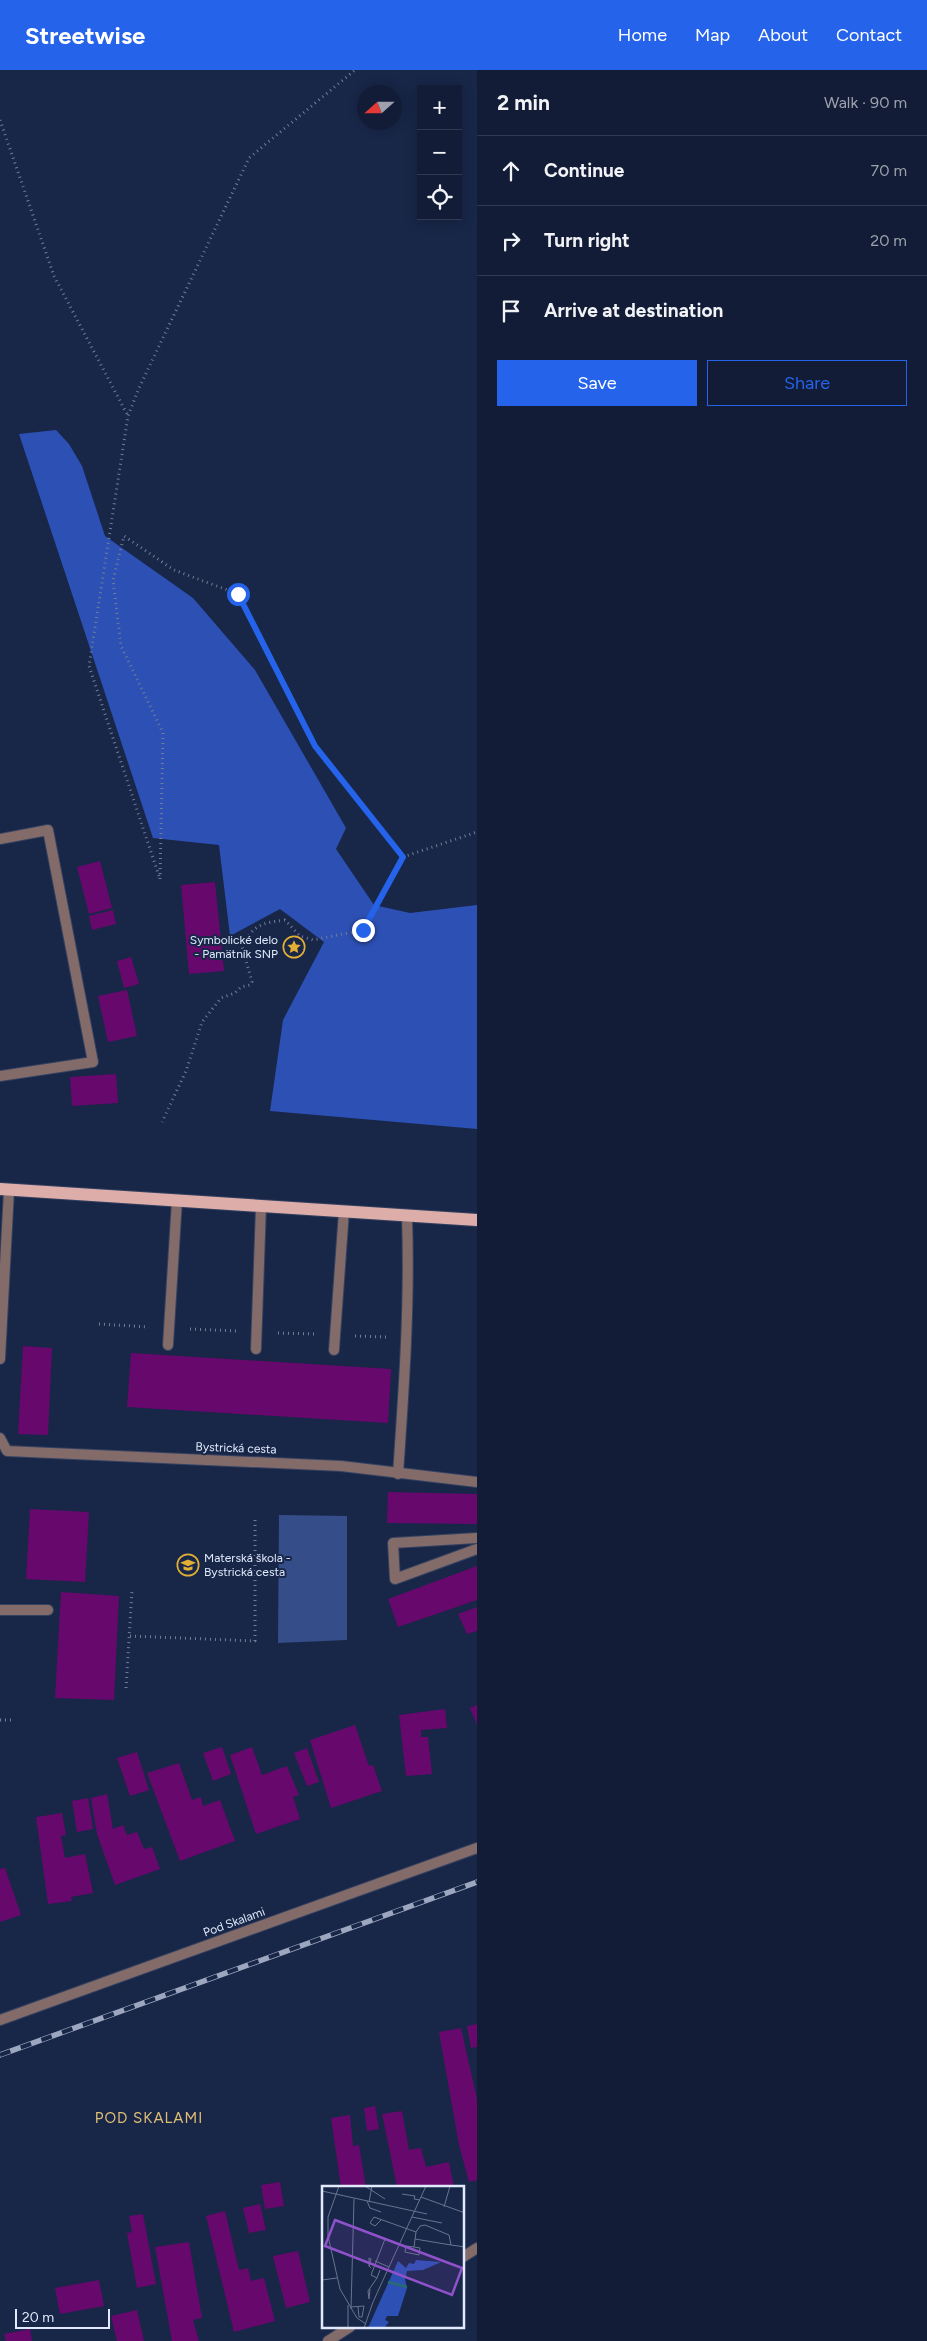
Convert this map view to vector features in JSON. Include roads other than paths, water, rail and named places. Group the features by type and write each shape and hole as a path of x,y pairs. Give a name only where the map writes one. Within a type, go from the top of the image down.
{"main road":[{"path":"4,1189 344,1211 407,1217 477,1220"}],"street":[{"path":"0,839 48,830 93,1062 0,1076"},
{"path":"0,1360 4,1189"},
{"path":"168,1345 177,1200"},
{"path":"256,1349 261,1206"},
{"path":"334,1350 344,1211"},
{"path":"398,1474 407,1338 407,1217"},
{"name":"Bystrická cesta","path":"0,1438 7,1451 341,1466 477,1482"},
{"path":"477,1538 393,1543 395,1579 477,1549"},
{"path":"0,1610 48,1610"},
{"name":"Pod Skalami","path":"0,2020 477,1848"},
{"path":"464,2256 477,2248"},
{"path":"328,2341 348,2328"}],"railway":[{"path":"0,2055 477,1882"}],"place":[{"name":"Symbolické delo - Pamätník SNP","path":"294,947"},
{"name":"Materská škola - Bystrická cesta","path":"188,1565"}],"district":[{"name":"POD SKALAMI","path":"149,2118"}]}
